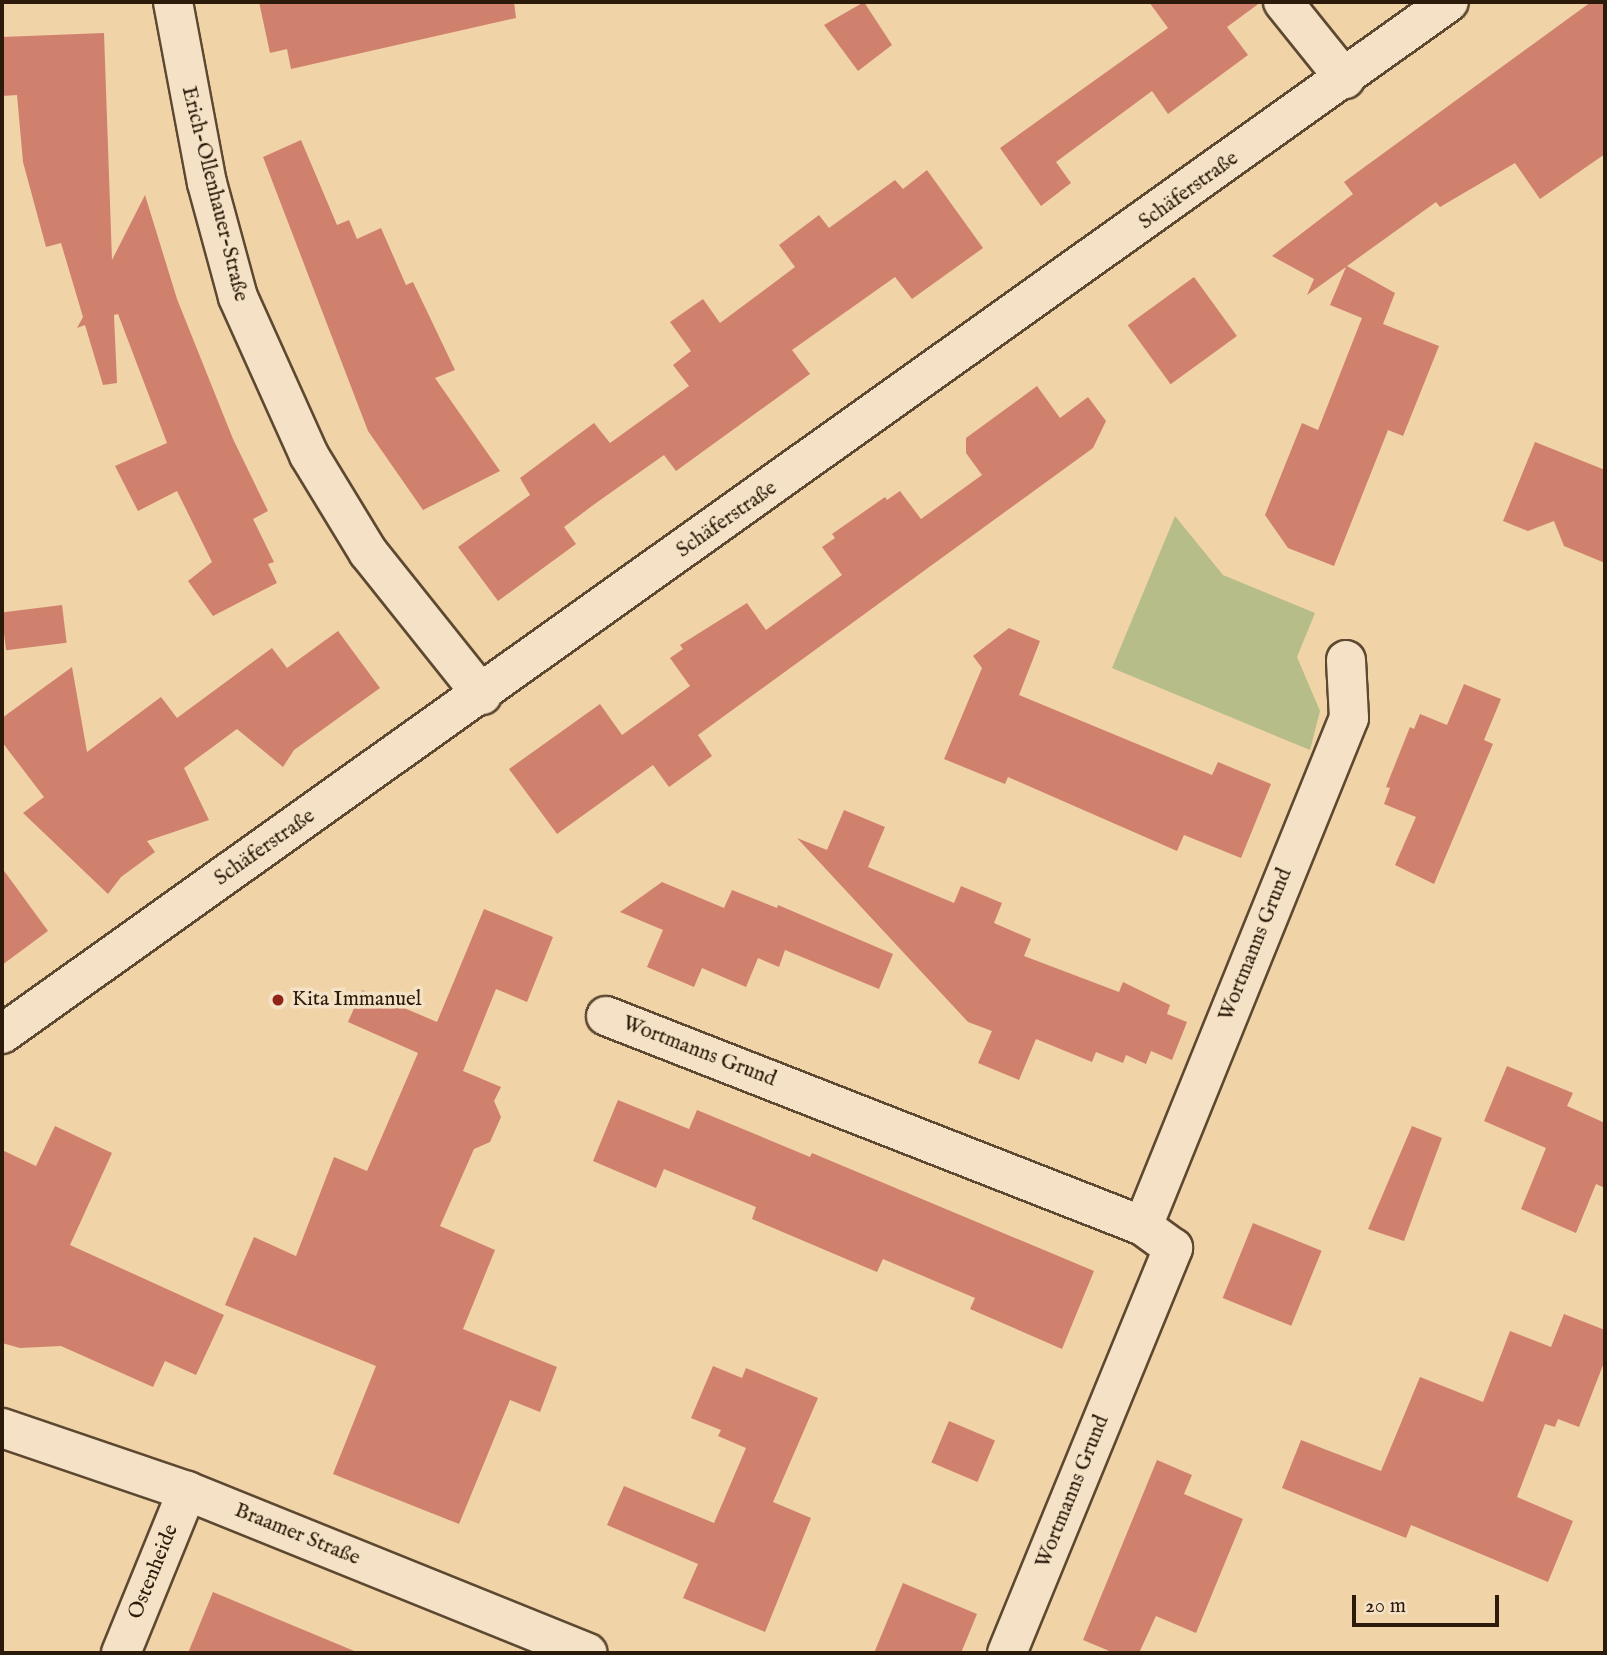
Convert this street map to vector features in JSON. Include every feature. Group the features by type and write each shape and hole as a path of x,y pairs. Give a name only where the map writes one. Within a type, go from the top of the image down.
{"street":[{"name":"Erich-Ollenhauer-Straße","path":"173,2 207,183 243,309 309,455 368,552 482,695"},
{"path":"1283,2 1345,79"},
{"name":"Schäferstraße","path":"2,1034 482,695 1449,2"},
{"name":"Wortmanns Grund","path":"1143,1226 1349,718 1346,660"},
{"name":"Wortmanns Grund","path":"606,1016 1143,1226 1173,1248 1007,1653"},
{"name":"Braamer Straße","path":"2,1428 187,1491 588,1653"},
{"name":"Ostenheide","path":"121,1653 187,1491"}],"green space":[{"path":"1175,516 1223,575 1315,613 1297,657 1320,711 1310,750 1112,668"}],"building":[{"path":"259,2 514,2 516,18 291,69 287,49 270,53"},
{"path":"864,2 892,45 858,71 824,25"},
{"path":"1149,2 1261,2 1227,27 1248,55 1168,114 1152,91 1056,162 1071,183 1041,206 1000,148 1168,28"},
{"path":"1591,2 1605,2 1605,154 1540,199 1515,163 1440,207 1436,202 1347,266 1395,293 1383,324 1439,346 1403,436 1388,430 1334,566 1288,548 1265,515 1302,423 1318,430 1362,318 1330,305 1346,267 1307,295 1314,279 1272,256 1353,194 1344,182"},
{"path":"104,33 112,260 145,195 177,299 233,439 268,511 253,519 274,562 268,564 277,583 213,616 188,581 212,562 177,491 138,511 115,466 167,443 118,314 114,315 117,383 103,385 85,325 77,328 83,317 61,243 46,247 23,162 17,95 2,96 2,37"},
{"path":"301,140 337,225 349,220 357,239 381,228 406,285 413,282 455,370 435,378 500,471 423,510 368,431 263,157"},
{"path":"927,170 983,248 912,299 895,277 792,350 810,374 676,471 664,455 596,503 564,527 576,544 498,601 458,547 530,495 520,478 594,423 610,443 689,386 673,365 691,351 670,322 703,299 720,323 795,267 779,245 819,215 829,228 895,180 903,189"},
{"path":"1194,277 1237,336 1171,384 1128,325"},
{"path":"1037,386 1060,418 1088,397 1106,421 1093,448 698,735 712,756 669,787 653,765 557,834 509,769 600,704 622,735 690,686 670,658 683,649 680,645 747,603 766,630 842,575 822,547 835,538 832,534 885,497 887,500 900,491 921,519 982,475 966,453 966,438"},
{"path":"1535,442 1605,470 1605,563 1564,546 1554,521 1528,531 1503,521"},
{"path":"62,605 67,643 6,650 2,612"},
{"path":"1009,628 1040,641 1019,695 1212,775 1218,762 1271,784 1241,858 1184,835 1177,851 1008,777 1005,784 944,759 982,668 973,656"},
{"path":"338,631 380,688 294,750 283,767 237,729 184,768 209,820 147,841 155,852 121,877 108,894 23,813 44,797 2,742 2,718 72,667 87,752 161,697 177,718 272,648 287,668"},
{"path":"1464,684 1501,699 1484,740 1493,744 1434,884 1395,865 1416,817 1384,804 1390,788 1386,787 1410,727 1414,729 1420,714 1447,725"},
{"path":"844,810 885,827 868,867 954,903 961,886 1002,903 994,923 1031,939 1024,956 1119,992 1123,982 1170,1005 1167,1014 1187,1022 1172,1060 1151,1051 1146,1064 1126,1055 1123,1063 1096,1052 1092,1062 1036,1039 1019,1080 978,1063 992,1031 968,1022 797,838 827,850"},
{"path":"2,868 48,931 2,965"},
{"path":"662,882 724,908 732,890 777,908 778,905 893,954 879,989 785,950 779,967 758,958 746,987 702,968 694,987 647,967 663,930 620,912"},
{"path":"484,909 553,937 527,1002 496,989 463,1071 501,1087 494,1101 501,1117 490,1142 474,1149 440,1226 495,1250 463,1329 557,1367 540,1412 510,1400 459,1524 333,1474 376,1366 225,1305 254,1237 296,1256 334,1157 367,1171 418,1053 348,1022 362,990 437,1022"},
{"path":"1507,1066 1573,1093 1567,1106 1605,1123 1605,1188 1596,1184 1576,1233 1521,1209 1546,1148 1484,1121"},
{"path":"618,1100 689,1129 697,1110 810,1157 812,1153 1094,1271 1062,1349 970,1309 975,1298 883,1259 877,1272 752,1219 756,1207 664,1169 656,1188 593,1161"},
{"path":"55,1126 112,1153 70,1245 224,1315 196,1375 165,1361 153,1387 61,1346 20,1348 2,1343 2,1150 36,1166"},
{"path":"1412,1126 1442,1138 1404,1241 1368,1229"},
{"path":"1253,1223 1322,1251 1291,1326 1223,1298"},
{"path":"1564,1314 1605,1330 1605,1360 1579,1427 1558,1419 1555,1427 1545,1424 1517,1497 1573,1521 1548,1582 1411,1525 1406,1538 1282,1488 1301,1440 1381,1471 1420,1377 1483,1402 1510,1331 1551,1347"},
{"path":"713,1366 742,1378 746,1368 818,1398 773,1502 811,1518 765,1632 683,1598 698,1564 607,1525 624,1486 714,1523 746,1448 718,1436 721,1430 691,1418"},
{"path":"949,1421 995,1441 977,1482 931,1462"},
{"path":"1157,1460 1192,1475 1184,1494 1243,1519 1196,1633 1156,1616 1139,1653 1114,1653 1083,1640"},
{"path":"903,1583 977,1614 961,1653 874,1653"},
{"path":"213,1592 359,1653 188,1653"}],"place":[{"name":"Kita Immanuel","path":"278,1000"}]}
